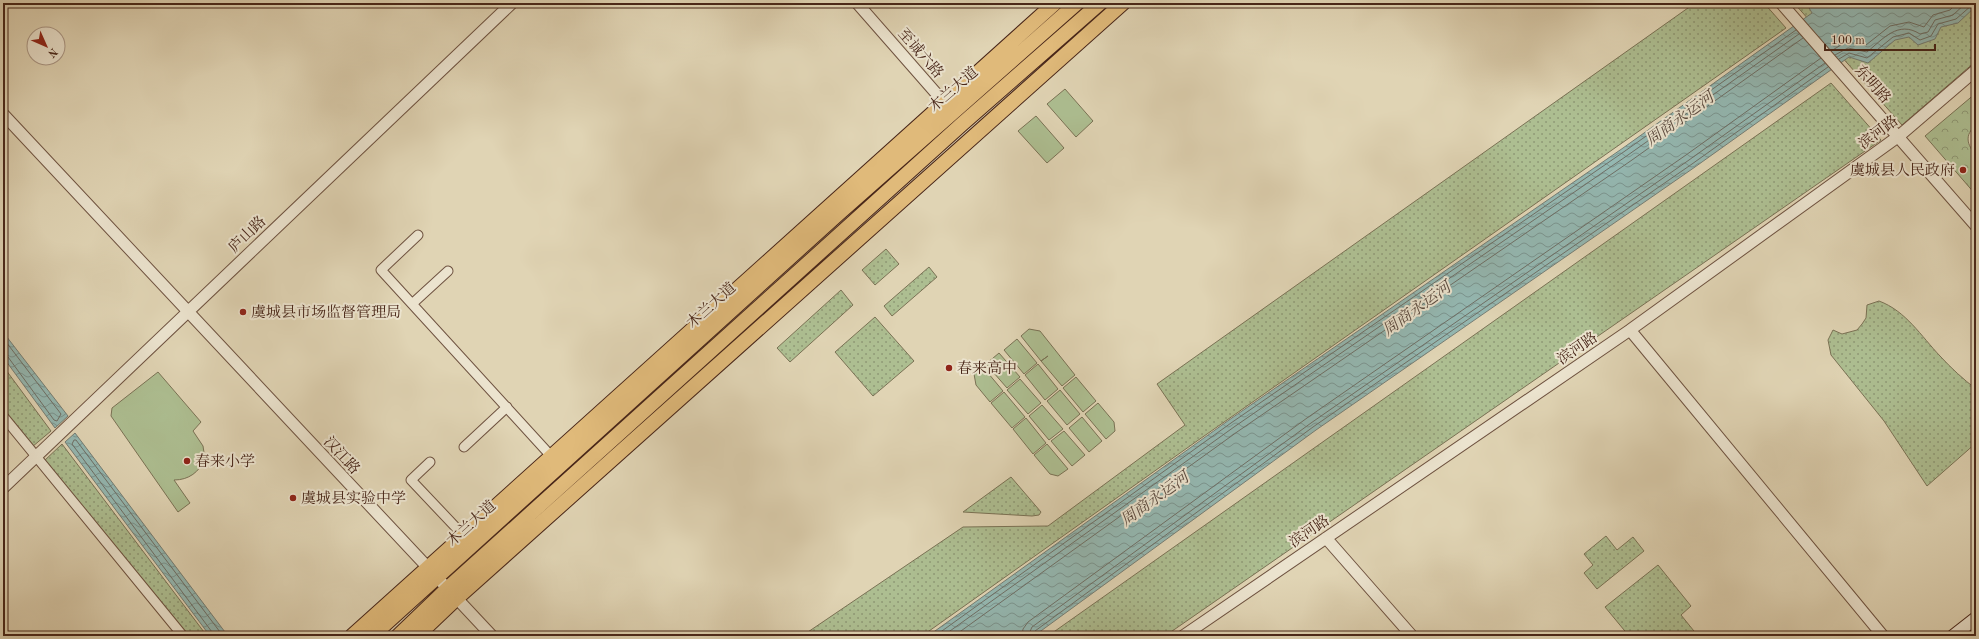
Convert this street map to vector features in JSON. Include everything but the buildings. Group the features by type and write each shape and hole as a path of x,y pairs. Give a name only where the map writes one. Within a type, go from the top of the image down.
{"main road":[{"path":"352,636 432,572 463,535 948,107 1055,3"},
{"name":"木兰大道","path":"372,636 432,572 948,107 1077,3"},
{"path":"417,636 452,593 962,124 1100,3"},
{"path":"398,636 452,593 1123,3"},
{"path":"1953,636 1976,618"}],"street":[{"name":"庐山路","path":"3,488 512,3"},
{"name":"至诚六路","path":"857,3 962,124"},
{"name":"东明路","path":"1781,3 1899,136 1976,226"},
{"name":"滨河路","path":"1184,636 1630,330 1899,136 1976,70"},
{"name":"汉江路","path":"3,114 492,636"},
{"path":"418,235 381,270 551,456"},
{"path":"412,304 448,271"},
{"path":"1630,330 1883,636"},
{"path":"464,447 507,407"},
{"path":"3,416 182,636"},
{"path":"430,462 411,480 463,535"},
{"path":"1326,538 1412,636"}],"green space":[{"path":"1695,3 1764,3 1786,28 1197,441 922,636 802,636 963,527 1048,526 1185,425 1157,384"},
{"path":"1794,3 1976,3 1976,61 1902,125"},
{"path":"1831,83 1881,140 1165,636 1048,636"},
{"path":"1065,89 1093,121 1076,137 1047,104"},
{"name":"虞城县人民政府","path":"1976,93 1976,125 1970,132 1968,140 1976,155 1976,195 1925,136"},
{"path":"1036,116 1064,148 1047,163 1018,131"},
{"path":"886,249 899,264 875,285 862,270"},
{"path":"929,267 937,277 892,316 884,306"},
{"path":"841,290 853,305 790,362 777,348"},
{"path":"1879,301 1889,305 1905,318 1948,365 1976,389 1976,443 1927,486 1884,421 1831,355 1828,340 1833,330 1842,334 1857,330 1866,318 1867,305"},
{"path":"875,317 914,361 873,396 835,352"},
{"path":"1029,329 1040,331 1075,375 1062,386 1021,336"},
{"path":"1017,339 1037,363 1024,374 1004,350"},
{"path":"999,353 1020,377 1007,388 986,364"},
{"path":"1038,364 1058,389 1045,400 1025,375"},
{"path":"3,366 51,431 32,447 3,409"},
{"path":"983,367 1003,391 990,402 976,385 974,374"},
{"path":"158,372 201,422 193,431 203,446 205,459 200,468 189,477 174,480 190,503 178,512 111,416 112,408"},
{"path":"1076,377 1096,401 1083,412 1063,388"},
{"path":"1020,379 1041,403 1028,414 1007,390"},
{"path":"1060,390 1080,414 1067,425 1047,401"},
{"path":"1004,392 1025,417 1012,428 991,403"},
{"path":"1098,403 1114,422 1115,431 1106,439 1085,414"},
{"path":"1042,405 1063,429 1049,440 1029,416"},
{"path":"1082,417 1102,441 1089,452 1069,428"},
{"path":"1026,418 1046,443 1033,454 1013,429"},
{"path":"1064,431 1085,455 1072,466 1051,441"},
{"path":"62,444 207,636 185,636 44,461"},
{"path":"1047,444 1068,469 1058,476 1050,474 1034,455"},
{"path":"1011,477 1041,512 1039,515 1032,516 963,512"},
{"path":"1606,536 1617,550 1633,537 1644,551 1597,589 1584,573 1593,565 1584,554"},
{"path":"1658,565 1691,606 1681,615 1698,636 1629,636 1605,607"}],"water":[{"name":"周商永运河","path":"1811,3 1974,3 1976,6 1958,23 1941,27 1935,39 1918,45 1909,37 1895,40 1868,63 1849,57 1695,167 1316,430 1034,636 928,636 1229,420 1623,148 1812,13 1808,6"},
{"path":"3,332 68,416 55,428 3,357"},
{"path":"75,433 228,636 210,636 65,442"}],"place":[{"name":"虞城县人民政府","path":"1963,170"},
{"name":"虞城县市场监督管理局","path":"243,312"},
{"name":"春来高中","path":"949,368"},
{"name":"春来小学","path":"187,461"},
{"name":"虞城县实验中学","path":"293,498"}]}
